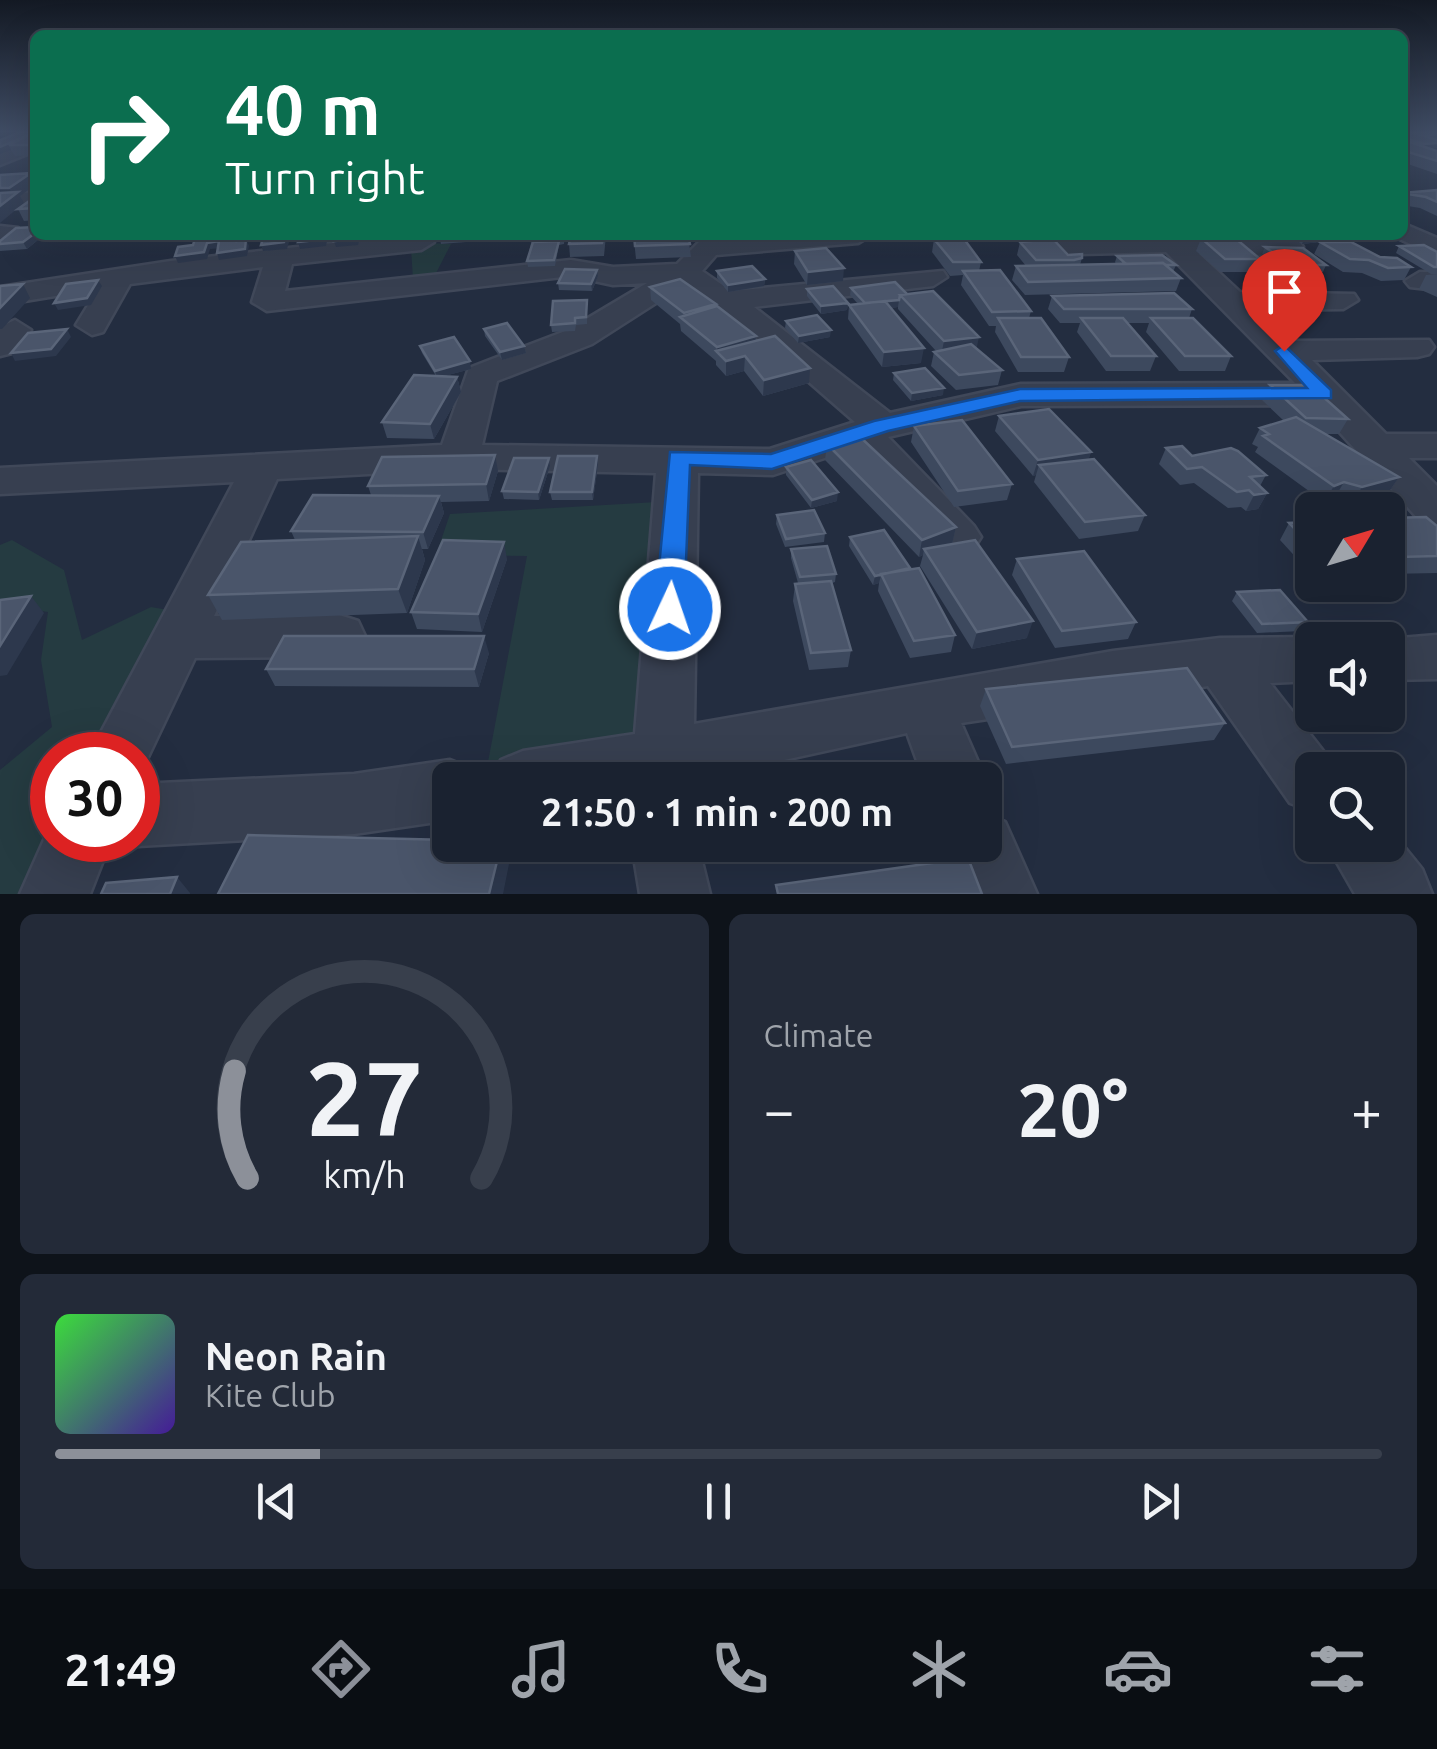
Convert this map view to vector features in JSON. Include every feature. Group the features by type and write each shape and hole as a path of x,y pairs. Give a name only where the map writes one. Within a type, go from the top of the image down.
{"street":[{"path":"0,186 30,183"},
{"path":"0,202 30,199"},
{"path":"1408,234 1437,248"},
{"path":"0,296 264,251 421,240"},
{"path":"264,251 266,302 571,268 613,276 699,252 811,240"},
{"path":"1171,242 1284,351 1437,512"},
{"path":"1036,247 1171,242 1290,248"},
{"path":"699,252 726,301 872,429 958,537"},
{"path":"459,457 481,374 580,338 699,252"},
{"path":"726,301 932,277"},
{"path":"92,325 119,278"},
{"path":"1231,301 1343,300"},
{"path":"1284,351 1417,347"},
{"path":"0,480 459,457 678,457 772,462 872,429 1020,395 1324,394"},
{"path":"1374,446 1437,446"},
{"path":"662,762 678,457"},
{"path":"130,732 264,464"},
{"path":"178,637 356,636"},
{"path":"1405,658 1437,657"},
{"path":"695,762 924,706 1220,660 1295,658"},
{"path":"1220,660 1295,759"},
{"path":"924,706 947,762"},
{"path":"160,814 354,804 432,793"},
{"path":"55,894 69,862"},
{"path":"669,862 676,894"},
{"path":"989,862 1002,894"},
{"path":"1373,862 1397,894"}],"green space":[{"path":"451,244 434,277 413,280 411,247"},
{"path":"657,502 646,744 488,762 527,556 436,555 450,514"},
{"path":"12,540 64,570 82,640 151,607 168,610 104,732 46,732 52,727 41,660 48,612 8,606 0,610 0,545"},
{"path":"30,745 30,862 37,862 22,894 0,894 0,770"}],"building":[{"path":"30,173 9,188 0,188 0,175"},
{"path":"1437,190 1437,202 1408,194"},
{"path":"18,192 0,206 0,193"},
{"path":"30,227 30,237 23,242 0,244 0,241 16,228"},
{"path":"194,240 246,240 245,249 217,253 219,241 207,243 204,252 175,256 178,247 193,245"},
{"path":"262,240 285,240 284,242 261,245"},
{"path":"570,240 603,240 602,243 569,244"},
{"path":"634,240 689,240 690,244 635,246"},
{"path":"935,240 965,240 981,262 953,262"},
{"path":"1054,240 1068,255 1082,254 1082,258 1036,260 1020,242"},
{"path":"1203,240 1237,240 1260,259 1225,259"},
{"path":"559,241 554,260 527,261 533,242"},
{"path":"1320,242 1351,242 1411,267 1388,268 1369,260 1350,259"},
{"path":"1424,245 1437,252 1437,267 1399,246"},
{"path":"1265,247 1303,248 1326,265 1290,265"},
{"path":"826,248 844,268 808,272 795,251"},
{"path":"1162,255 1176,265 1126,264 1117,256"},
{"path":"1163,263 1181,278 1028,282 1016,266"},
{"path":"752,266 765,279 728,285 717,271"},
{"path":"565,269 597,270 591,284 558,283"},
{"path":"1000,270 1031,311 992,312 963,271"},
{"path":"680,279 716,304 684,313 650,287"},
{"path":"98,280 87,298 54,303 66,284"},
{"path":"895,282 907,294 900,295 899,300 865,303 851,288"},
{"path":"23,284 0,308 0,286"},
{"path":"833,286 848,303 821,306 807,289"},
{"path":"933,291 979,337 944,341 900,295"},
{"path":"1174,293 1192,309 1064,309 1052,296"},
{"path":"587,300 586,317 575,318 575,323 551,325 553,301"},
{"path":"885,301 924,348 884,352 849,305"},
{"path":"717,306 756,336 717,347 680,317"},
{"path":"817,315 831,330 799,336 786,321"},
{"path":"998,318 1041,318 1069,357 1021,357"},
{"path":"1081,318 1123,318 1156,356 1111,356"},
{"path":"1151,318 1193,318 1231,356 1185,356"},
{"path":"507,323 524,346 500,352 484,329"},
{"path":"67,329 51,349 11,353 28,333"},
{"path":"775,336 810,368 764,380 745,356 726,361 716,351"},
{"path":"454,337 470,361 435,371 420,346"},
{"path":"971,344 1002,370 959,375 934,352"},
{"path":"925,368 944,388 912,393 894,373"},
{"path":"414,375 457,377 430,424 382,422"},
{"path":"1270,385 1310,385 1348,419 1306,418"},
{"path":"1049,409 1091,452 1038,460 999,416"},
{"path":"1296,417 1399,477 1362,487 1344,482 1334,486 1263,436 1269,434 1260,428"},
{"path":"962,420 1012,484 958,491 914,426"},
{"path":"858,435 956,527 922,540 827,444"},
{"path":"1182,446 1192,456 1231,448 1238,451 1266,475 1250,477 1267,493 1237,492 1202,467 1187,469 1166,448"},
{"path":"495,455 486,484 368,486 382,457"},
{"path":"558,456 597,456 592,492 550,492"},
{"path":"514,458 549,458 538,492 502,491"},
{"path":"1094,459 1145,515 1085,522 1039,465"},
{"path":"811,460 838,492 812,500 786,467"},
{"path":"313,495 439,496 423,532 291,531"},
{"path":"814,510 825,533 786,539 777,515"},
{"path":"1426,517 1437,526 1437,556 1405,557 1405,518"},
{"path":"884,530 910,568 875,576 850,537"},
{"path":"418,536 398,589 208,595 241,542"},
{"path":"443,540 504,542 478,614 411,612"},
{"path":"975,540 1033,621 977,632 924,549"},
{"path":"827,546 836,574 800,577 791,549"},
{"path":"1084,551 1136,622 1062,631 1017,559"},
{"path":"919,568 955,635 914,641 881,574"},
{"path":"831,581 851,650 811,653 795,584"},
{"path":"1280,590 1308,622 1262,624 1237,592"},
{"path":"31,596 0,646 0,600"},
{"path":"284,636 484,636 474,669 266,669"},
{"path":"1187,668 1225,723 1012,747 986,689"},
{"path":"248,835 432,840 432,862 497,862 489,894 218,894"},
{"path":"940,862 970,862 982,894 778,894 776,885"},
{"path":"177,877 170,894 101,894 106,883"}],"route":[{"path":"670,609 678,457 772,462 882,426 1020,395 1324,394 1284,351"}]}
